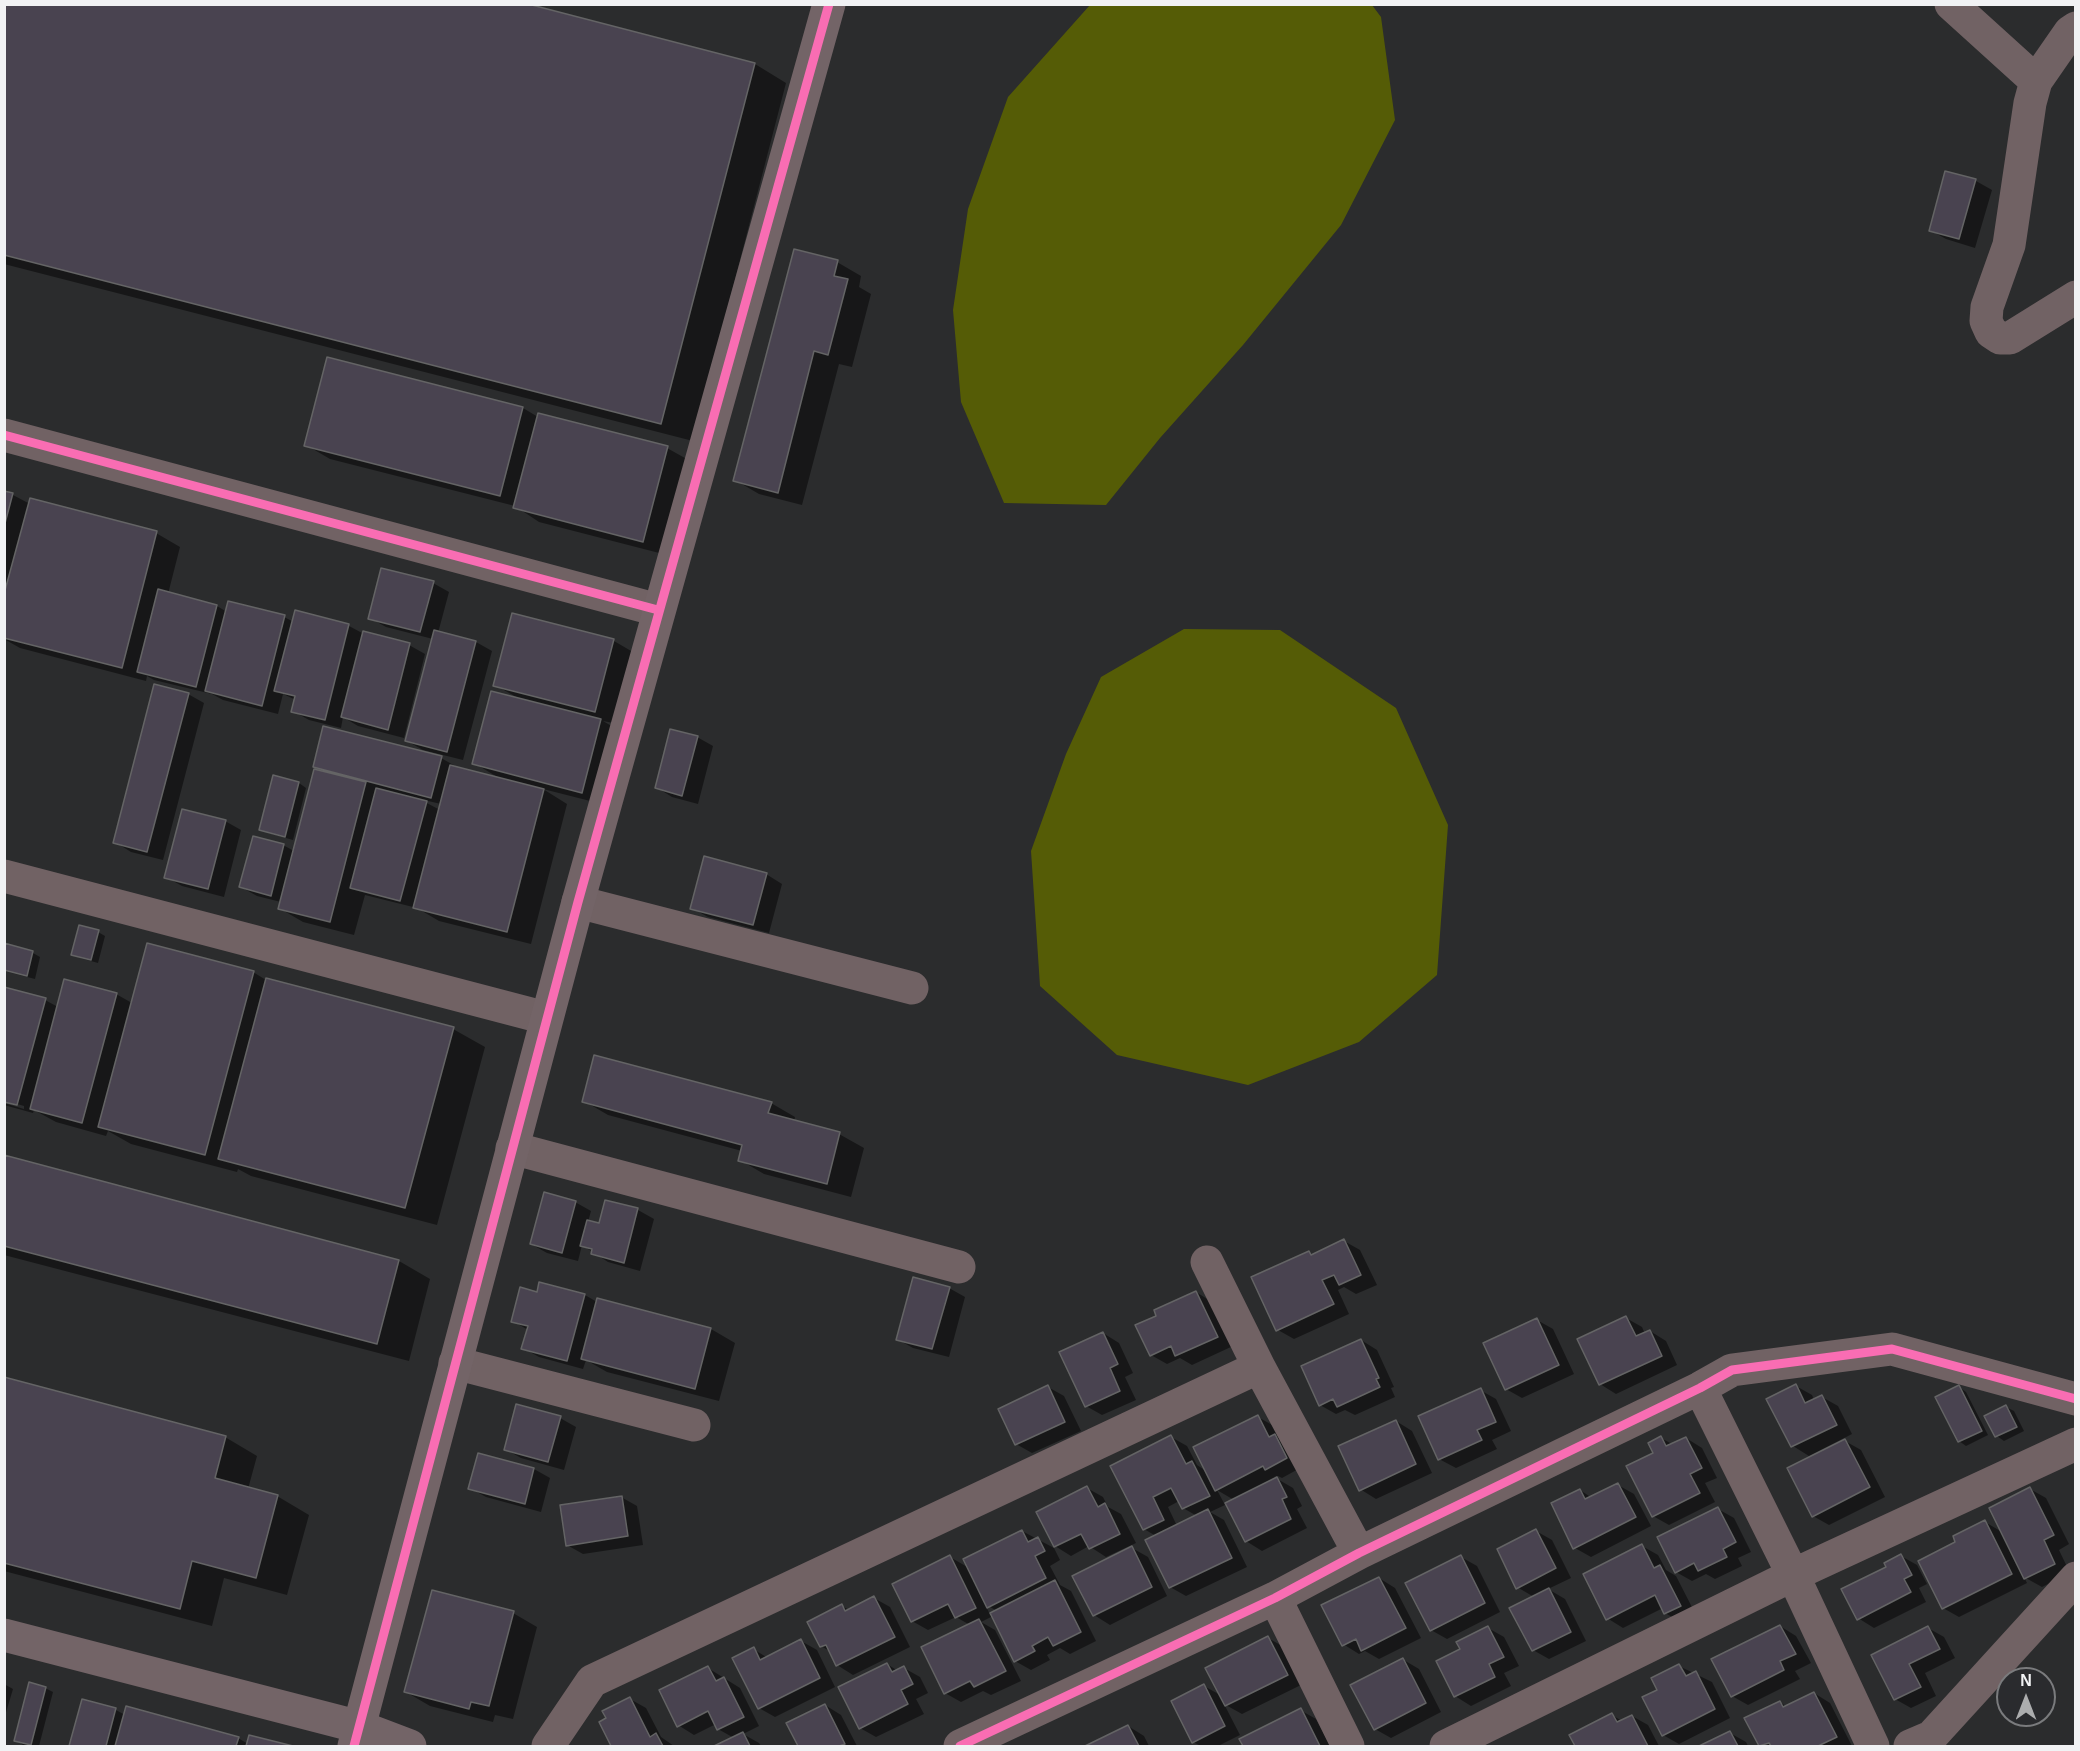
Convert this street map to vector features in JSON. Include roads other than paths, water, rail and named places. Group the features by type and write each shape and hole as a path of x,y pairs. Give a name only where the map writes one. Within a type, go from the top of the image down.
{"street":[{"path":"357,1737 546,1018 658,610 829,4"},
{"path":"1951,4 2036,81"},
{"path":"2076,28 2070,32 2036,81 2028,114 2009,244 1987,307 1986,321 1991,332 2000,338 2010,338 2076,297"},
{"path":"4,435 658,610"},
{"path":"4,876 546,1018"},
{"path":"578,902 912,988"},
{"path":"512,1148 959,1267"},
{"path":"1207,1262 1259,1367 1359,1553"},
{"path":"960,1746 1275,1598 1359,1553 1700,1388 1732,1370 1892,1349 2076,1399"},
{"path":"455,1363 694,1425"},
{"path":"548,1746 592,1681 1259,1367"},
{"path":"1700,1388 1793,1575 1873,1746"},
{"path":"1446,1746 1793,1575 2076,1444"},
{"path":"1910,1746 1931,1737 2076,1578"},
{"path":"1275,1598 1348,1746"},
{"path":"4,1635 357,1737 410,1746"}]}
